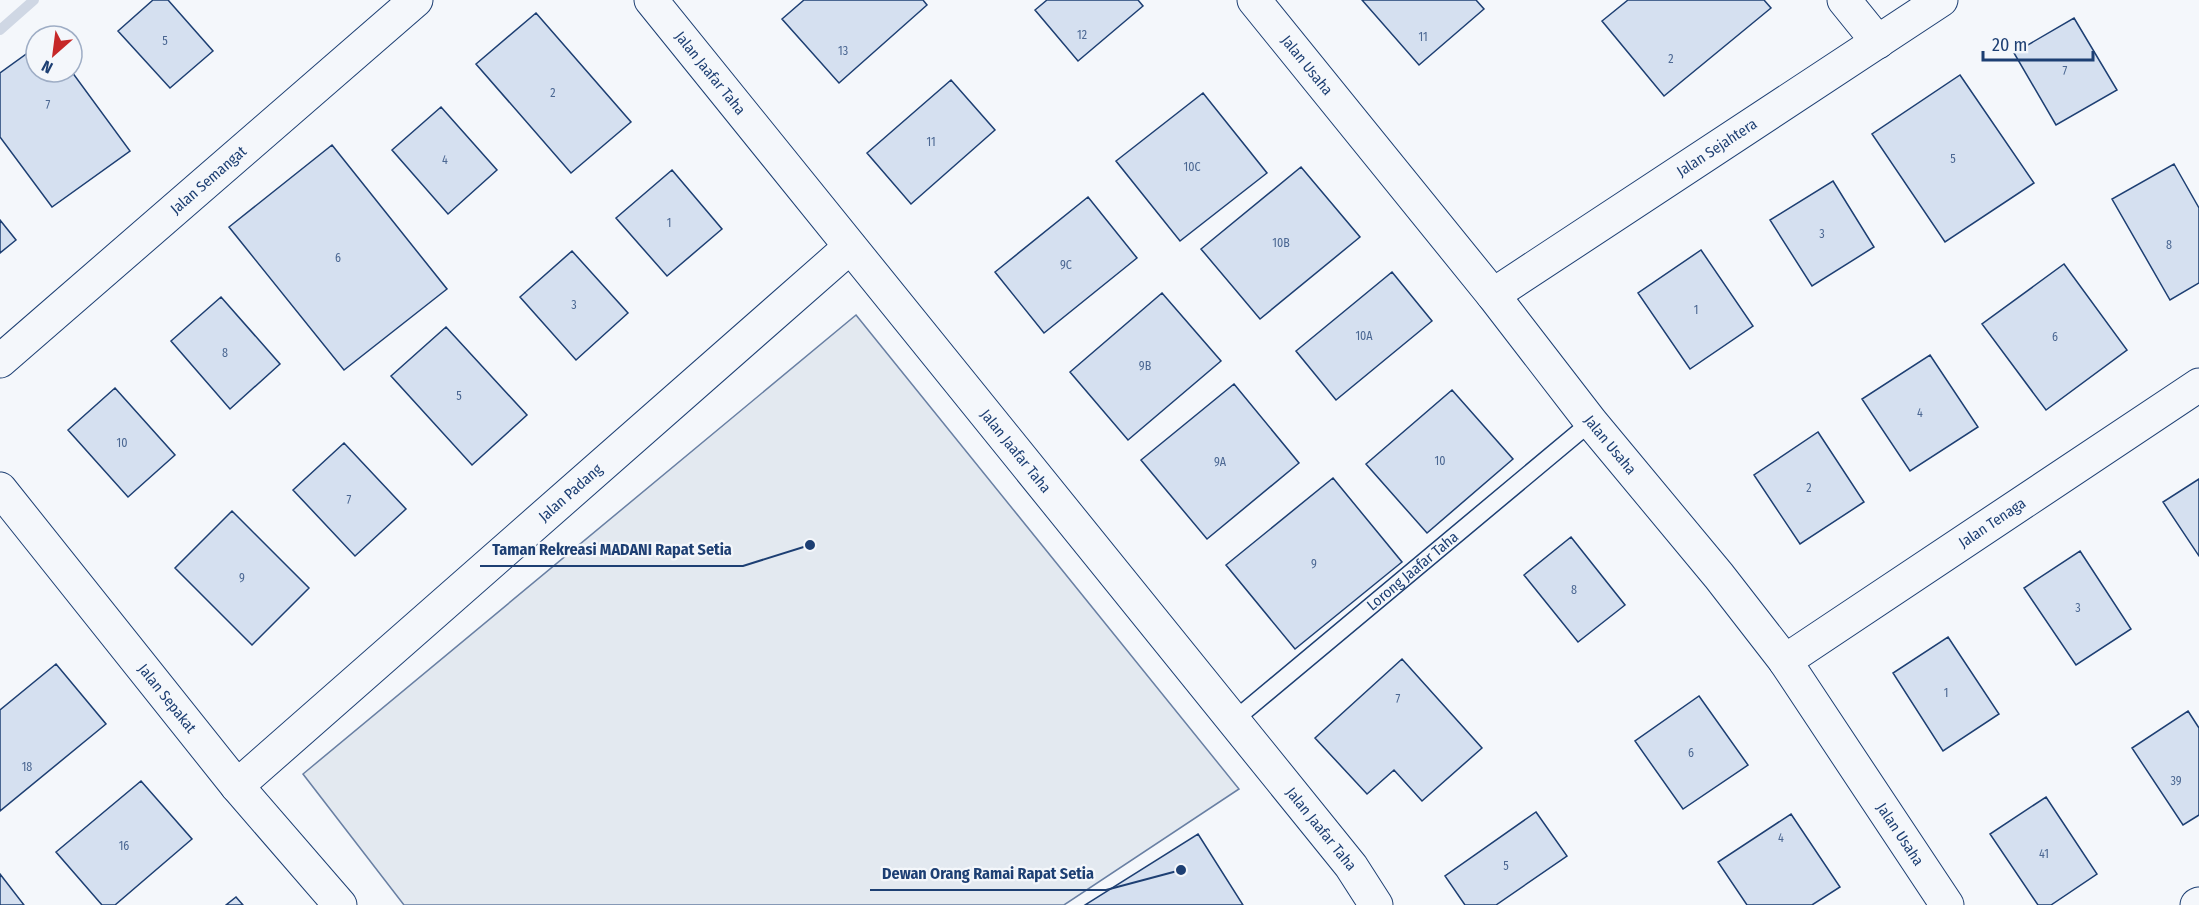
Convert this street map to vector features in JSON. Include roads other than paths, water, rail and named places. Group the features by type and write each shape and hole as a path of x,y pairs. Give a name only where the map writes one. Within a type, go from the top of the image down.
{"street":[{"name":"Jalan Semangat","path":"0,361 416,0"},
{"name":"Jalan Jaafar Taha","path":"651,0 1351,866 1376,905"},
{"name":"Jalan Usaha","path":"1254,0 1785,661 1947,905"},
{"path":"1844,0 1878,42"},
{"name":"Jalan Sejahtera","path":"1493,295 1941,0"},
{"name":"Jalan Padang","path":"237,786 850,247"},
{"name":"Jalan Tenaga","path":"1785,661 2199,385"},
{"name":"Jalan Sepakat","path":"0,489 237,786 340,905"}],"lane":[{"name":"Lorong Jaafar Taha","path":"1233,721 1591,422"}],"waterway":[{"path":"0,30 34,0"}],"place":[{"name":"Taman Rekreasi MADANI Rapat Setia","path":"810,545"},
{"name":"Dewan Orang Ramai Rapat Setia","path":"1181,870"}]}
